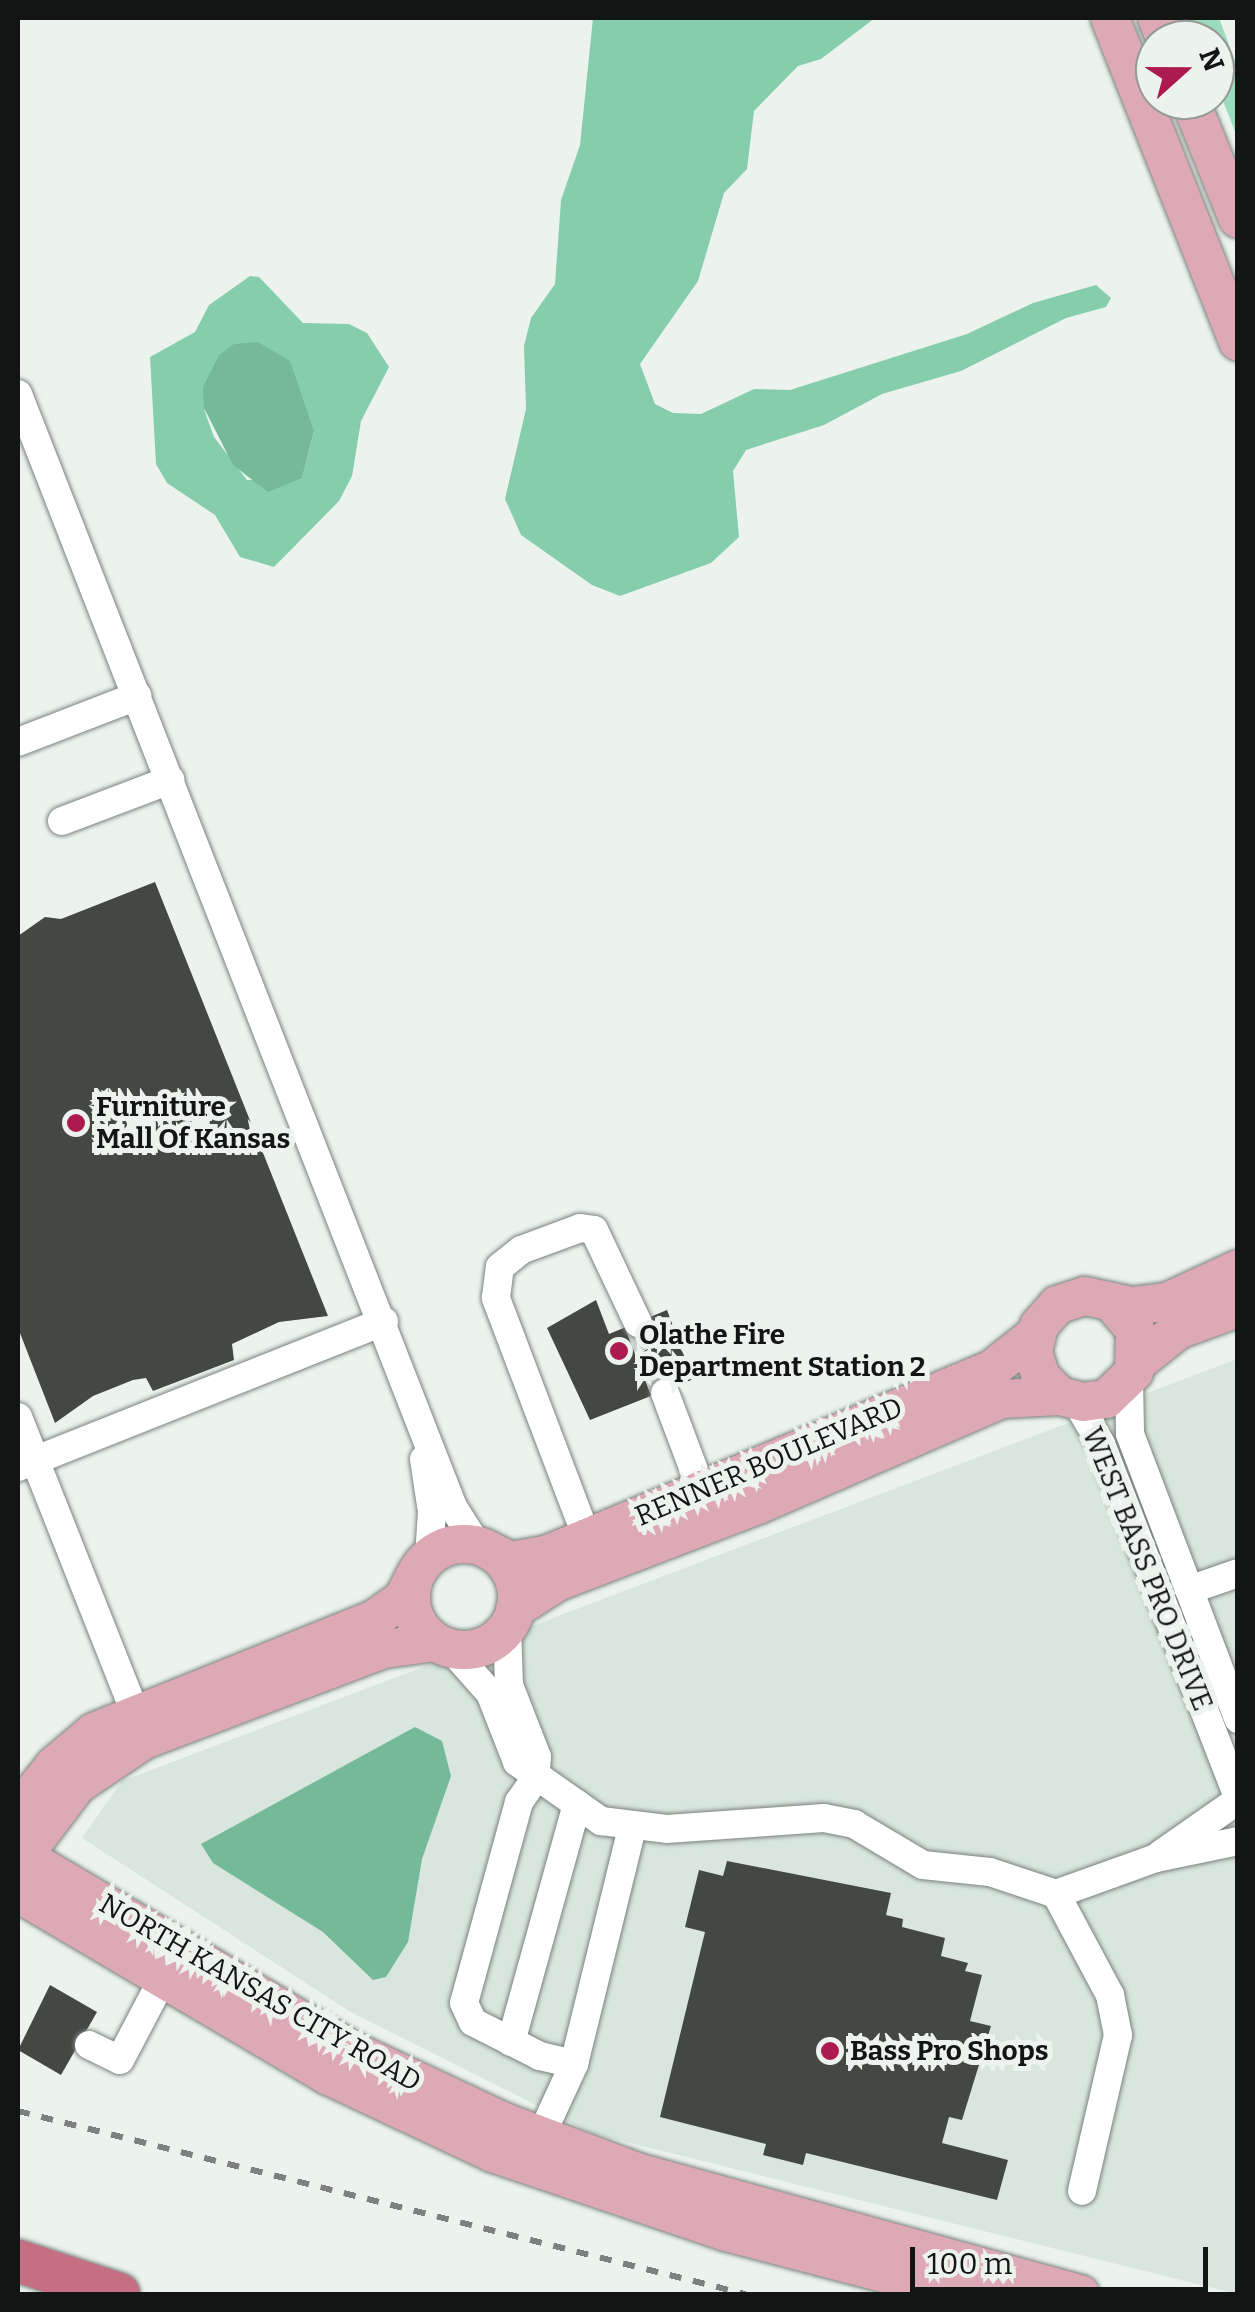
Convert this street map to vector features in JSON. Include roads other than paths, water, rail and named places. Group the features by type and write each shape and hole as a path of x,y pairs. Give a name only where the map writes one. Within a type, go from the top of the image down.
{"highway":[{"path":"18,2261 119,2294"}],"main road":[{"path":"1110,18 1232,314"},
{"path":"1198,120 1238,220"},
{"path":"1238,1269 1168,1302 1112,1303 1085,1296 1066,1300 1044,1318 1036,1334 1038,1370 1068,1399 1106,1399 1178,1330 1238,1308"},
{"path":"1112,1303 1135,1329 1133,1372"},
{"name":"RENNER BOULEVARD","path":"484,1549 530,1560 587,1538 991,1370 1036,1334"},
{"name":"RENNER BOULEVARD","path":"511,1618 557,1582 760,1504 1002,1399 1068,1399"},
{"path":"18,1811 74,1747 136,1712 373,1620 403,1598 422,1566 444,1547 484,1549 513,1577 511,1618 482,1646 384,1649 144,1740 78,1786 20,1880"},
{"path":"422,1566 416,1620 443,1645"},
{"name":"NORTH KANSAS CITY ROAD","path":"20,1880 163,1978 364,2093 534,2151 726,2232 964,2294"},
{"name":"NORTH KANSAS CITY ROAD","path":"20,1880 349,2049 534,2151 637,2172 1082,2294"}],"street":[{"path":"18,394 29,454 137,696 460,1522 484,1549"},
{"path":"18,742 137,696"},
{"path":"62,821 170,780"},
{"path":"587,1538 496,1298 500,1268 521,1250 580,1228 594,1230 638,1323"},
{"path":"26,1464 384,1321"},
{"name":"WEST BASS PRO DRIVE","path":"1133,1372 1130,1434 1238,1719"},
{"path":"665,1393 701,1490"},
{"path":"411,1399 432,1512 422,1566"},
{"name":"WEST BASS PRO DRIVE","path":"1068,1399 1102,1444 1236,1804"},
{"path":"18,1418 26,1464 136,1712"},
{"path":"1189,1590 1238,1573"},
{"path":"511,1618 510,1685 537,1757 535,1779 519,1802 465,1992 473,2022 512,2042 574,2064"},
{"path":"443,1645 480,1678 517,1762 535,1779 601,1821 632,1828 824,1818 854,1824 923,1865 990,1872 1056,1894 1156,1858 1238,1841"},
{"path":"512,2042 577,1804"},
{"path":"1156,1858 1236,1804"},
{"path":"534,2151 574,2064 632,1828"},
{"path":"1056,1894 1110,1995 1117,2023 1082,2191"},
{"path":"89,2045 120,2060 163,1978"}],"tunnel":[{"path":"638,1323 665,1393"}],"railway":[{"path":"18,2111 745,2294"}],"place":[{"name":"Furniture Mall Of Kansas","path":"76,1123"},
{"name":"Olathe Fire Department Station 2","path":"619,1351"},
{"name":"Bass Pro Shops","path":"830,2051"}]}
